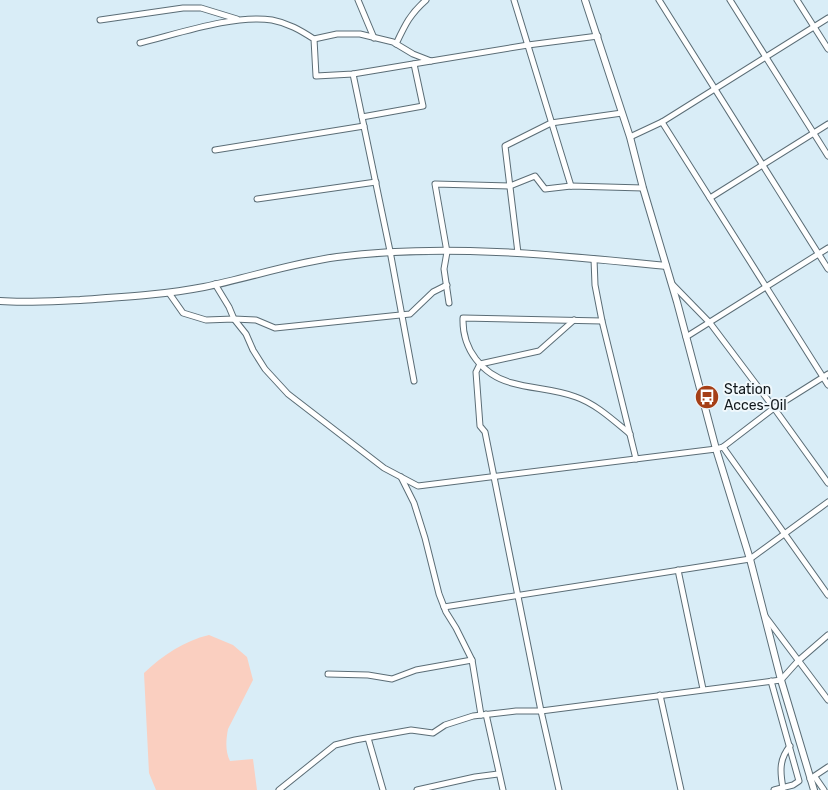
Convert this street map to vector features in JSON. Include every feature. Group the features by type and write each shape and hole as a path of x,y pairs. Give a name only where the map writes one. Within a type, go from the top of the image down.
{"street":[{"path":"358,0 374,38"},
{"path":"396,44 403,27 414,10 426,0"},
{"path":"514,0 571,186"},
{"path":"585,0 630,137 670,283 720,448 781,680 813,778 814,790"},
{"path":"659,0 828,269"},
{"path":"730,0 828,156"},
{"path":"797,0 828,49"},
{"path":"100,20 182,8 201,8 238,20"},
{"path":"630,137 662,122 828,18"},
{"path":"140,43 238,20 271,20 293,26 314,39 337,34 360,34 396,44 413,54 431,61"},
{"path":"314,39 316,76 353,74 528,45 598,36"},
{"path":"362,116 423,106 414,64"},
{"path":"353,74 390,251 414,381"},
{"path":"518,253 505,146 551,124 622,113"},
{"path":"662,122 766,287 826,376 828,385"},
{"path":"710,198 828,124"},
{"path":"215,150 364,126"},
{"path":"449,303 444,269 448,252 435,184 510,186 534,176 544,189 571,186 643,188"},
{"path":"257,199 376,182"},
{"path":"686,337 828,248"},
{"path":"0,302 123,297 169,293 336,257 390,251 518,253 666,266"},
{"path":"594,259 595,285 602,321 636,459"},
{"path":"670,283 710,323 828,483"},
{"path":"215,284 265,369 288,394 384,468 418,486 720,448 774,408 826,376"},
{"path":"169,293 183,313 206,320 256,320 275,328 410,314 433,292 447,285"},
{"path":"602,321 463,318 463,330 469,350 480,364 496,376 511,383 576,396 594,406 630,434"},
{"path":"480,364 538,351 574,320"},
{"path":"480,364 476,372 478,416 480,426 485,432 559,790"},
{"path":"720,448 828,595"},
{"path":"401,477 414,503 425,538 438,594 472,660 503,790"},
{"path":"444,606 750,559 828,502"},
{"path":"678,570 703,689"},
{"path":"764,613 828,700"},
{"path":"279,790 334,745 411,730 433,733 459,720 484,714 541,710 781,680 798,661 828,635"},
{"path":"328,674 392,679 416,670 472,660"},
{"path":"771,681 799,781 793,785 774,790"},
{"path":"660,695 681,790"},
{"path":"368,738 383,790"},
{"path":"783,788 780,774 781,763 784,752 790,746"},
{"path":"813,778 828,767"},
{"path":"416,790 498,774"},
{"path":"813,778 824,790"}],"shaded area":[{"path":"209,635 233,645 247,657 253,680 228,729 226,741 230,761 253,759 257,790 156,790 149,773 144,673 174,650 191,641"}],"place":[{"name":"Station Acces-Oil","path":"707,397"}]}
